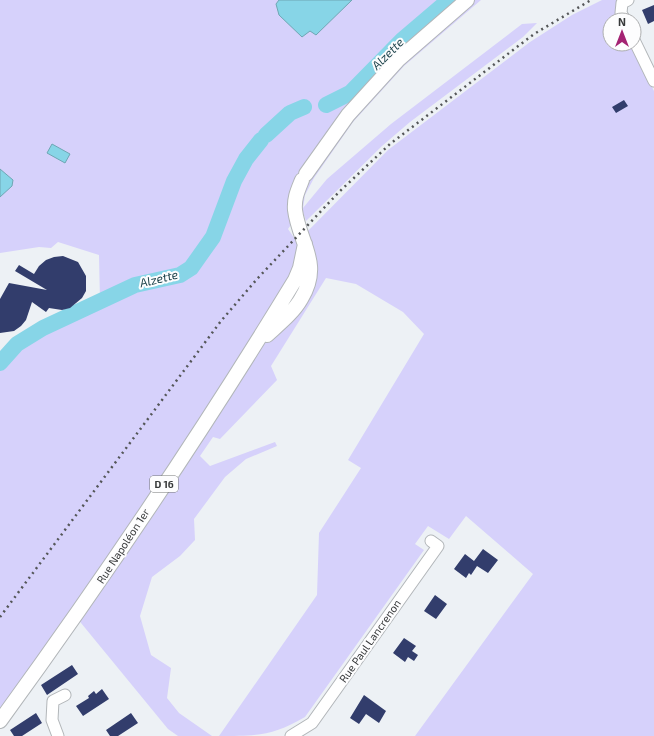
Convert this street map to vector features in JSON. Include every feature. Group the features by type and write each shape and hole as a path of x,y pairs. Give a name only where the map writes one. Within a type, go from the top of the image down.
{"main road":[{"name":"Rue Napoléon 1er","path":"0,721 71,623 254,348 287,316 301,299 311,270 310,258 296,210 296,195 304,177 348,115 393,66 467,0"}],"street":[{"path":"621,12 625,1"},
{"path":"640,52 654,81"},
{"name":"Rue Paul Lancrenon","path":"291,736 312,723 438,546 431,541"},
{"path":"58,736 52,720 53,701 65,695"}],"shaded area":[{"path":"0,0 481,0 404,66 353,122 314,178 305,195 303,208 327,179 391,124 522,24 537,23 523,37 410,122 382,146 306,221 302,209 288,229 297,242 388,150 530,42 572,15 602,0 628,0 622,3 615,12 602,12 602,52 634,52 654,91 654,736 415,736 533,574 466,516 449,539 428,526 415,544 424,550 305,717 283,728 264,734 219,736 317,595 319,533 361,468 348,460 424,334 403,312 356,284 326,278 271,366 277,380 220,439 213,437 200,456 210,466 275,442 277,446 246,459 225,477 194,519 195,540 180,556 152,577 140,616 151,655 171,668 167,698 179,713 212,736 178,736 168,729 72,612 0,711 0,363 17,344 43,328 100,301 99,255 58,242 51,248 39,247 0,253"}],"water":[{"path":"279,0 352,0 316,35 310,31 302,37 279,15 276,4"},
{"path":"52,144 70,154 65,163 47,153"},
{"path":"0,169 13,180 12,186 0,197"}],"building":[{"path":"654,5 654,21 648,24 642,10"},
{"path":"624,100 628,106 616,113 612,107"},
{"path":"63,256 78,262 86,276 86,291 82,298 70,308 62,310 49,308 46,312 32,302 26,320 21,326 14,331 0,333 0,299 9,283 47,290 15,271 19,265 34,274 39,266 46,260"},
{"path":"483,549 498,560 488,573 477,566 471,575 469,573 466,578 454,569 465,554 474,561"},
{"path":"435,595 447,604 436,619 424,611"},
{"path":"404,638 416,646 412,651 418,655 414,661 408,657 405,662 393,653"},
{"path":"72,665 78,674 47,695 41,685"},
{"path":"102,689 109,699 83,716 76,706 89,698 88,696 94,691 96,694"},
{"path":"364,695 386,711 379,723 366,714 359,724 350,718"},
{"path":"36,713 42,723 22,736 14,736 10,730"},
{"path":"131,713 138,723 118,736 110,736 106,730"}],"waterway":[{"name":"Alzette","path":"326,105 350,93 402,40 449,0"},
{"name":"Alzette","path":"266,135 290,113 304,107"},
{"name":"Alzette","path":"0,363 17,344 43,328 135,285 180,275 191,268 213,237 234,181 246,159 261,140"}],"railway":[{"path":"0,617 221,321 257,279 339,192 390,144 534,34 591,0"}]}
